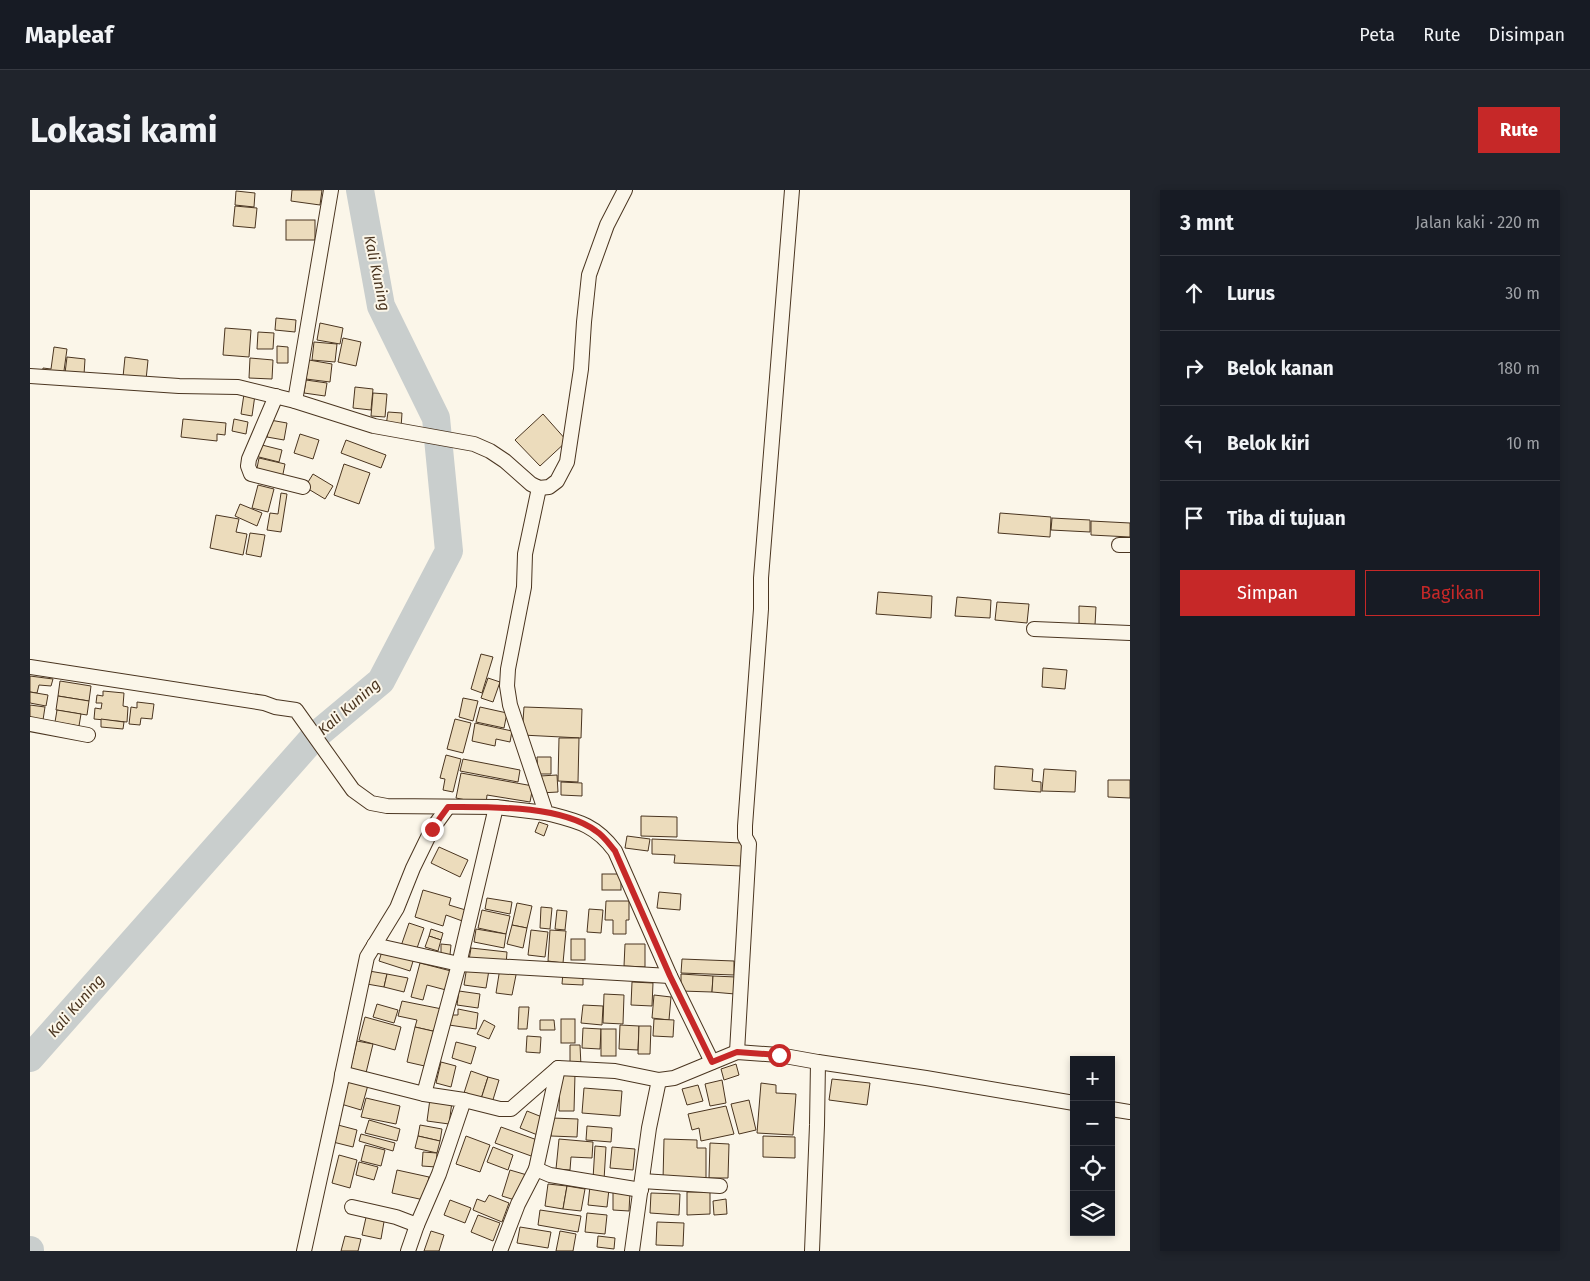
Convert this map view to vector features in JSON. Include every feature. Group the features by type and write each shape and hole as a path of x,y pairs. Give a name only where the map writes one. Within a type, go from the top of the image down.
{"street":[{"path":"295,401 331,190"},
{"path":"30,376 179,386 238,387 295,401 374,426 474,444 490,451 505,461 531,484 540,488 549,488 557,481 567,462 581,369 589,275 607,225 625,190"},
{"path":"737,1052 749,844 745,826 761,578 792,190"},
{"path":"276,396 249,459 248,466 251,474 303,487"},
{"path":"540,488 530,524 525,554 524,587 508,669 507,686 510,705 546,812"},
{"path":"1034,629 1130,633"},
{"path":"30,667 264,703 275,707 296,710 352,790 371,803 387,806 496,807 546,812 574,820 597,831 615,851 670,976 712,1062"},
{"path":"30,724 88,735"},
{"path":"304,1251 367,957 397,908 413,868 432,829 448,807"},
{"path":"424,1094 459,964 496,807"},
{"path":"374,945 459,964 670,976"},
{"path":"342,1075 345,1074 424,1094 464,1100 500,1109 511,1109 558,1068 615,1072 659,1080 674,1078 737,1052 779,1055 1070,1102"},
{"path":"812,1251 818,1062"},
{"path":"500,1251 518,1204 536,1169 558,1068"},
{"path":"632,1251 649,1128 659,1080"},
{"path":"408,1251 439,1174 464,1100"},
{"path":"1115,1110 1130,1112"},
{"path":"536,1169 559,1177 641,1185 720,1186"},
{"path":"352,1207 396,1217 417,1225"}],"building":[{"path":"292,190 322,190 320,205 291,201"},
{"path":"236,191 255,193 254,207 235,205"},
{"path":"235,206 257,208 255,228 233,226"},
{"path":"286,220 315,220 315,240 286,240"},
{"path":"276,318 296,320 295,332 275,330"},
{"path":"320,323 343,328 340,344 317,340"},
{"path":"225,328 251,330 249,357 223,355"},
{"path":"258,332 274,333 273,349 257,349"},
{"path":"343,338 361,342 356,366 338,362"},
{"path":"314,342 337,344 335,362 312,360"},
{"path":"277,346 288,347 288,363 277,363"},
{"path":"54,347 67,349 63,378 42,375 43,368 51,369"},
{"path":"67,357 85,359 84,375 65,373"},
{"path":"125,357 148,360 146,380 123,377"},
{"path":"250,358 273,360 272,379 249,378"},
{"path":"309,360 332,364 330,382 306,379"},
{"path":"306,380 327,383 325,396 304,393"},
{"path":"355,387 373,389 371,410 353,408"},
{"path":"373,393 387,394 385,417 371,416"},
{"path":"244,394 255,395 252,416 241,414"},
{"path":"388,412 402,413 401,428 386,426"},
{"path":"543,414 567,441 540,466 515,440"},
{"path":"183,419 226,423 225,435 217,434 217,441 181,437"},
{"path":"234,419 248,422 246,434 232,431"},
{"path":"270,420 287,423 284,440 267,437"},
{"path":"300,434 319,440 313,459 294,453"},
{"path":"346,440 386,455 381,468 341,453"},
{"path":"258,444 282,450 279,462 255,456"},
{"path":"259,458 285,464 282,479 256,473"},
{"path":"344,464 370,473 359,504 334,495"},
{"path":"313,474 333,486 325,499 305,487"},
{"path":"258,485 274,489 268,512 252,508"},
{"path":"281,493 287,494 281,532 267,530 270,513 278,514"},
{"path":"240,504 262,513 257,526 235,516"},
{"path":"1000,513 1051,517 1050,537 998,533"},
{"path":"216,515 239,519 236,532 247,534 243,555 210,548"},
{"path":"1052,518 1090,520 1090,532 1051,530"},
{"path":"1091,521 1130,523 1130,537 1091,535"},
{"path":"250,533 265,535 261,557 246,554"},
{"path":"878,592 932,596 931,618 876,614"},
{"path":"957,597 991,600 990,618 955,616"},
{"path":"997,602 1029,604 1027,623 995,620"},
{"path":"1079,606 1096,607 1095,625 1079,624"},
{"path":"481,654 493,657 482,693 471,689"},
{"path":"1043,668 1067,670 1065,689 1042,687"},
{"path":"30,676 53,679 51,686 39,685 37,693 30,692"},
{"path":"488,678 500,682 493,702 481,698"},
{"path":"60,681 91,686 89,701 58,696"},
{"path":"103,691 124,693 123,706 128,707 127,722 94,719 95,708 101,709 102,703 96,703 97,695 103,696"},
{"path":"30,692 48,695 46,706 30,703"},
{"path":"58,696 89,701 87,715 56,710"},
{"path":"463,698 478,701 473,721 459,717"},
{"path":"137,702 154,704 152,719 141,718 140,725 129,724 131,707 137,708"},
{"path":"30,705 45,707 43,720 30,719"},
{"path":"480,707 507,713 504,728 476,722"},
{"path":"524,707 582,709 581,738 522,735"},
{"path":"57,710 81,714 79,726 55,722"},
{"path":"101,719 124,722 123,729 101,727"},
{"path":"455,719 471,723 463,753 447,749"},
{"path":"475,723 512,731 510,742 496,739 495,746 472,741"},
{"path":"559,738 579,738 578,782 558,781"},
{"path":"446,755 461,759 453,792 443,790 445,779 440,778"},
{"path":"537,757 551,757 551,774 538,774"},
{"path":"463,759 520,770 518,782 460,771"},
{"path":"995,766 1033,769 1032,781 1041,782 1041,792 994,789"},
{"path":"1044,769 1076,771 1075,792 1042,791"},
{"path":"461,773 533,786 530,802 487,795 486,804 456,798"},
{"path":"557,775 558,792 540,793 540,776"},
{"path":"1108,780 1130,780 1130,798 1108,797"},
{"path":"561,782 582,783 582,796 561,795"},
{"path":"641,816 677,817 677,837 641,836"},
{"path":"539,822 548,825 544,836 535,832"},
{"path":"627,836 650,839 648,851 625,848"},
{"path":"652,839 742,843 741,866 674,863 675,855 652,854"},
{"path":"439,847 468,860 460,877 431,863"},
{"path":"602,874 621,874 621,890 602,890"},
{"path":"423,890 451,898 449,905 469,911 465,922 446,915 443,926 415,917"},
{"path":"659,892 681,894 680,910 657,908"},
{"path":"487,898 512,902 510,914 485,909"},
{"path":"606,901 629,901 629,920 626,920 626,934 613,934 613,920 605,920"},
{"path":"517,903 532,906 527,928 512,925"},
{"path":"541,907 552,908 550,929 540,928"},
{"path":"589,909 603,910 601,933 587,932"},
{"path":"482,910 510,916 506,934 478,928"},
{"path":"557,910 567,911 565,930 555,929"},
{"path":"409,923 424,928 416,951 401,946"},
{"path":"512,925 527,928 523,948 507,944"},
{"path":"431,929 443,933 441,940 429,936"},
{"path":"476,929 506,934 504,948 474,942"},
{"path":"531,930 548,932 545,957 528,955"},
{"path":"550,930 566,931 563,963 548,961"},
{"path":"429,936 441,940 438,951 425,947"},
{"path":"571,939 585,939 585,960 571,960"},
{"path":"441,944 451,945 450,955 441,955"},
{"path":"625,944 645,944 645,967 624,966"},
{"path":"383,948 414,958 410,971 379,961"},
{"path":"471,948 507,952 506,965 469,960"},
{"path":"682,959 734,961 734,975 681,973"},
{"path":"420,963 451,971 446,990 427,985 423,1000 411,997"},
{"path":"467,966 489,970 486,988 464,985"},
{"path":"500,968 517,970 512,995 496,993"},
{"path":"369,971 387,974 384,987 367,984"},
{"path":"563,972 583,973 583,985 562,984"},
{"path":"387,974 408,978 404,992 384,987"},
{"path":"681,974 713,976 712,992 681,991"},
{"path":"713,976 736,977 735,994 712,992"},
{"path":"632,982 653,983 652,1006 631,1005"},
{"path":"459,991 480,994 478,1008 457,1005"},
{"path":"604,994 624,995 623,1024 603,1023"},
{"path":"654,995 671,997 669,1020 652,1018"},
{"path":"402,1001 442,1009 437,1032 415,1027 417,1020 398,1016"},
{"path":"377,1004 398,1010 394,1023 373,1017"},
{"path":"583,1005 603,1006 602,1025 581,1023"},
{"path":"519,1007 529,1007 527,1029 518,1029"},
{"path":"458,1009 478,1013 476,1029 449,1025 450,1015 458,1015"},
{"path":"365,1017 401,1027 395,1050 359,1040"},
{"path":"561,1019 575,1019 575,1043 561,1043"},
{"path":"654,1019 674,1020 673,1037 653,1036"},
{"path":"484,1020 495,1026 489,1039 477,1034"},
{"path":"540,1020 554,1020 555,1030 540,1030"},
{"path":"620,1025 639,1026 638,1050 619,1049"},
{"path":"639,1026 651,1026 650,1054 638,1054"},
{"path":"415,1027 437,1032 429,1067 407,1062"},
{"path":"583,1028 601,1029 600,1049 582,1048"},
{"path":"601,1029 616,1029 616,1056 601,1056"},
{"path":"527,1036 541,1037 540,1053 526,1052"},
{"path":"357,1041 373,1044 365,1077 349,1073"},
{"path":"456,1042 476,1047 471,1064 452,1058"},
{"path":"570,1045 580,1045 581,1066 570,1066"},
{"path":"441,1062 456,1066 451,1087 436,1083"},
{"path":"736,1064 739,1075 724,1080 721,1069"},
{"path":"471,1071 488,1077 481,1099 464,1093"},
{"path":"560,1074 575,1074 574,1111 559,1111"},
{"path":"488,1077 499,1080 492,1103 481,1099"},
{"path":"347,1079 368,1085 361,1110 341,1104"},
{"path":"832,1079 870,1083 867,1105 829,1100"},
{"path":"722,1080 726,1103 710,1106 705,1084"},
{"path":"761,1083 776,1085 776,1093 796,1094 793,1135 757,1133"},
{"path":"698,1085 703,1101 687,1105 682,1089"},
{"path":"584,1088 622,1091 620,1116 582,1113"},
{"path":"366,1098 400,1106 396,1124 361,1117"},
{"path":"430,1099 452,1102 449,1124 427,1121"},
{"path":"749,1100 756,1130 739,1134 731,1104"},
{"path":"726,1106 734,1134 701,1141 699,1128 692,1130 688,1114"},
{"path":"527,1111 547,1119 540,1136 520,1128"},
{"path":"552,1118 578,1119 577,1137 551,1136"},
{"path":"369,1120 400,1129 397,1141 365,1133"},
{"path":"338,1125 357,1130 353,1147 333,1142"},
{"path":"420,1125 442,1129 440,1141 418,1136"},
{"path":"587,1126 612,1128 611,1142 586,1140"},
{"path":"501,1127 540,1141 534,1157 495,1143"},
{"path":"361,1134 395,1143 393,1151 359,1141"},
{"path":"418,1136 440,1141 437,1153 415,1148"},
{"path":"466,1136 490,1145 480,1172 456,1164"},
{"path":"763,1136 795,1137 795,1158 763,1157"},
{"path":"559,1139 593,1142 592,1158 571,1157 570,1170 556,1169"},
{"path":"664,1139 697,1140 697,1148 706,1148 706,1182 663,1180"},
{"path":"710,1143 729,1144 728,1178 709,1178"},
{"path":"365,1145 385,1150 381,1166 361,1161"},
{"path":"595,1146 606,1147 604,1180 593,1179"},
{"path":"493,1147 513,1155 508,1170 487,1162"},
{"path":"612,1147 635,1149 633,1170 610,1168"},
{"path":"423,1152 437,1153 436,1167 422,1166"},
{"path":"339,1155 357,1160 350,1188 332,1183"},
{"path":"359,1162 378,1167 374,1180 356,1175"},
{"path":"397,1170 429,1177 424,1200 392,1193"},
{"path":"510,1170 527,1175 518,1201 502,1196"},
{"path":"548,1184 567,1186 563,1209 545,1206"},
{"path":"567,1186 585,1189 581,1211 563,1209"},
{"path":"590,1186 609,1189 607,1207 588,1205"},
{"path":"613,1191 630,1192 629,1211 613,1210"},
{"path":"687,1192 710,1192 710,1214 687,1215"},
{"path":"651,1193 680,1194 679,1215 650,1213"},
{"path":"489,1195 509,1203 502,1222 473,1210 477,1199 485,1202"},
{"path":"726,1199 727,1214 714,1215 713,1201"},
{"path":"450,1200 471,1208 465,1223 444,1215"},
{"path":"540,1210 581,1216 578,1232 538,1225"},
{"path":"367,1213 385,1216 381,1239 362,1235"},
{"path":"587,1213 607,1215 605,1234 585,1232"},
{"path":"478,1215 500,1223 493,1241 471,1232"},
{"path":"657,1222 684,1223 683,1246 656,1245"},
{"path":"520,1227 551,1232 548,1248 517,1243"},
{"path":"431,1231 444,1235 439,1251 424,1251"},
{"path":"560,1231 576,1234 573,1251 556,1251"},
{"path":"345,1236 361,1239 358,1251 341,1251"},
{"path":"598,1236 615,1238 614,1249 597,1247"}],"waterway":[{"name":"Kali Kuning","path":"30,1058 314,737 381,681 449,551 436,418 381,306 360,190"}],"route":[{"path":"432,829 448,807 496,807 546,812 574,820 597,831 615,851 670,976 712,1062 737,1052 779,1055"}]}
